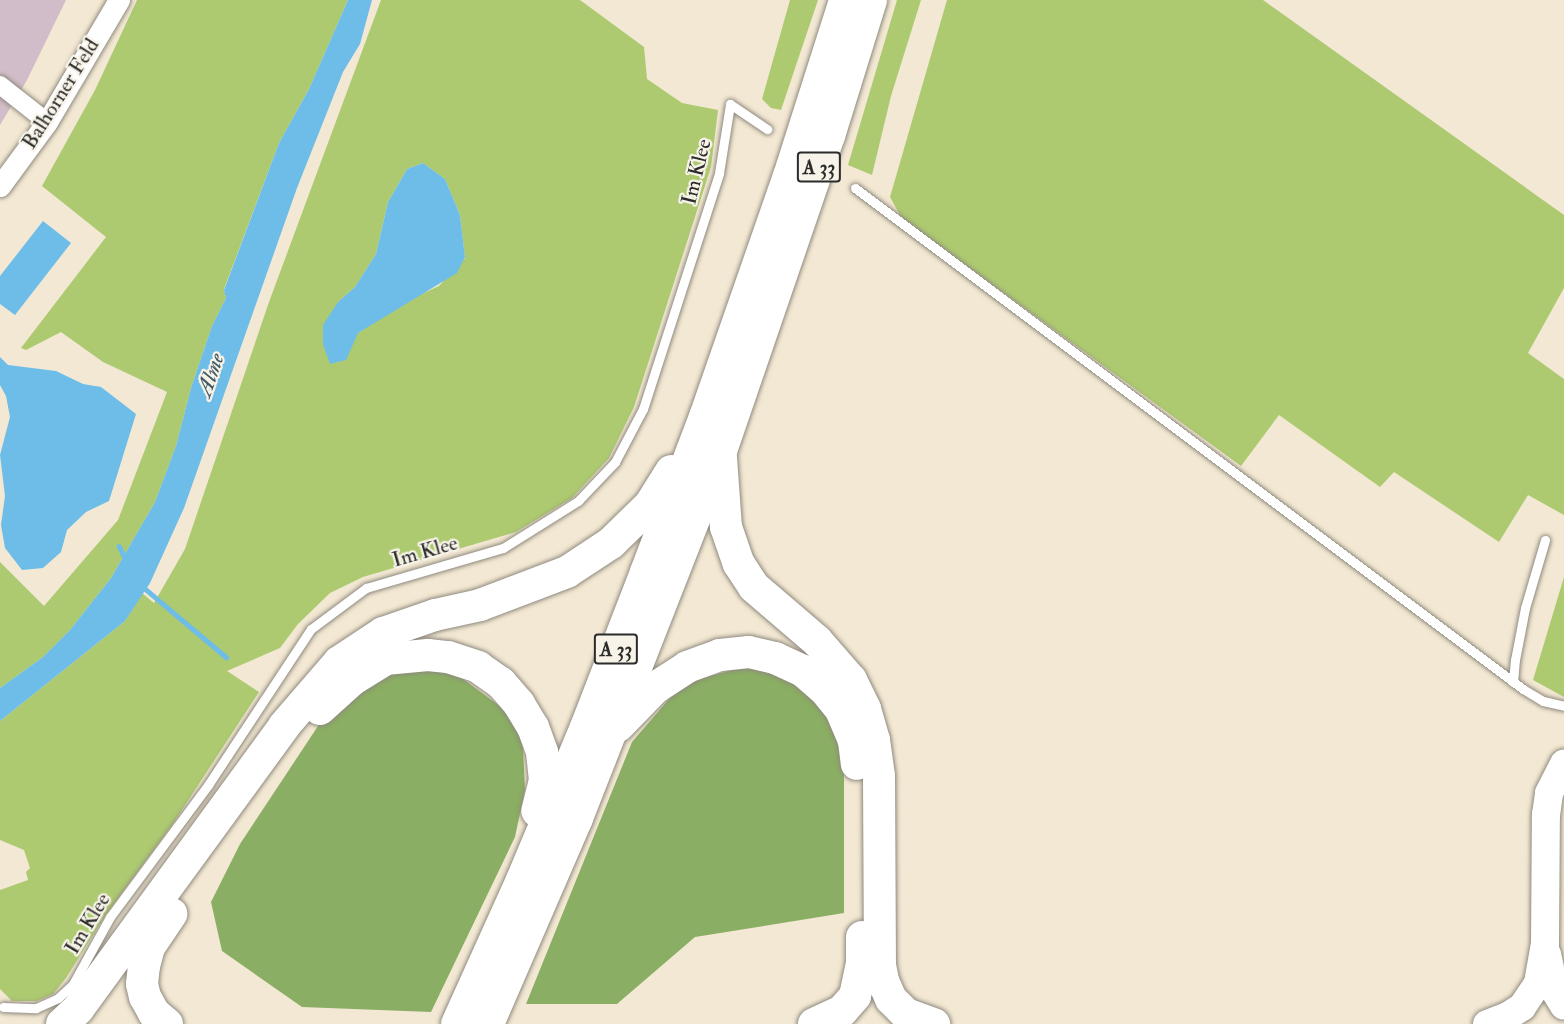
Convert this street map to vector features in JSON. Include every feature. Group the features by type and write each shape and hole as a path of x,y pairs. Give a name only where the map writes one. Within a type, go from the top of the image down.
{"highway":[{"name":"A 33","path":"475,1019 522,880 586,727 705,417 789,176 845,0"},
{"name":"A 33","path":"475,1019 609,735 721,451 829,136 871,0"},
{"path":"62,1024 78,1009 284,726 339,662 383,633 523,591 567,572 611,543 650,505 705,417"},
{"path":"721,451 726,527 739,564 754,587 817,641 844,672 865,709 874,740 879,776 880,965 883,981 891,999 906,1014 934,1024"},
{"path":"609,735 655,688 687,667 720,655 749,652 776,658 803,671 825,690 841,710 854,741 859,777 862,962 855,996 842,1011 814,1024"},
{"path":"166,1024 154,1013 145,998 142,984 146,957 158,934 326,702 352,680 385,659 428,655 448,657 478,667 501,683 524,711 542,752 545,780 522,880"},
{"path":"1487,1024 1508,1016 1528,1002 1538,983 1545,944 1546,815 1549,793 1564,764"},
{"path":"1545,944 1555,991 1564,1006"}],"street":[{"name":"Balhorner Feld","path":"0,186 47,122 119,0"},
{"path":"0,85 47,122"}],"lane":[{"name":"Im Klee","path":"3,1007 36,1008 58,998 73,984 110,917 208,785 311,629 366,588 503,548 578,501 615,462 644,409 719,172 730,104 767,129"},
{"path":"855,188 1514,682 1543,701 1564,706"},
{"path":"1514,682 1515,660 1525,608 1545,540"}],"shaded area":[{"path":"0,0 66,0 27,80 0,125"}],"green space":[{"path":"137,0 348,0 309,89 279,143 224,289 226,298 212,326 191,388 176,446 155,502 111,578 70,630 43,657 0,688 0,562 44,606 118,520 167,392 103,362 61,332 26,350 21,348 106,237 42,186 95,90"},
{"path":"381,0 580,0 644,47 647,79 682,103 718,110 711,167 634,407 609,458 572,498 516,532 363,577 330,593 298,624 280,648 227,671 259,692 172,825 105,916 66,978 53,994 37,1001 12,1001 0,989 0,890 28,880 26,872 30,868 24,850 0,840 0,721 125,621 142,593 154,603 185,549 269,302","holes":["423,163 445,179 460,215 465,258 439,286 406,301 358,333 338,302 355,287 376,254 388,202 407,169"]},
{"path":"790,0 818,0 781,110 771,108 762,99"},
{"path":"897,0 921,0 891,96 872,175 848,165"},
{"path":"947,0 1263,0 1564,215 1564,288 1528,353 1564,379 1564,515 1528,495 1499,542 1394,472 1380,487 1279,415 1241,466 902,219 890,197"},
{"path":"1564,577 1564,697 1533,680"},
{"path":"746,666 795,680 829,717 844,764 844,913 695,937 617,1004 526,1004 632,742 682,684"},
{"path":"447,667 513,716 523,747 525,790 515,837 431,1012 302,1007 222,951 211,902 240,844 320,723 343,698 401,668"}],"water":[{"name":"Alme","path":"348,0 372,0 360,44 343,72 297,188 184,508 150,583 125,621 0,721 0,688 43,657 70,630 111,578 155,502 176,446 191,388 212,326 226,298 224,290 279,143 309,89"},
{"path":"423,163 445,179 460,215 465,257 457,273 358,333 346,360 330,364 323,344 323,325 338,302 355,287 376,254 388,202 407,169"},
{"path":"43,221 71,243 15,315 0,304 0,276"},
{"path":"0,357 8,365 56,371 83,384 101,387 136,414 109,501 86,512 67,530 61,552 43,568 22,570 5,548 1,525 5,496 0,455 10,417 6,396 0,385"}],"waterway":[{"path":"119,546 126,560"},
{"path":"143,587 226,657"}]}
